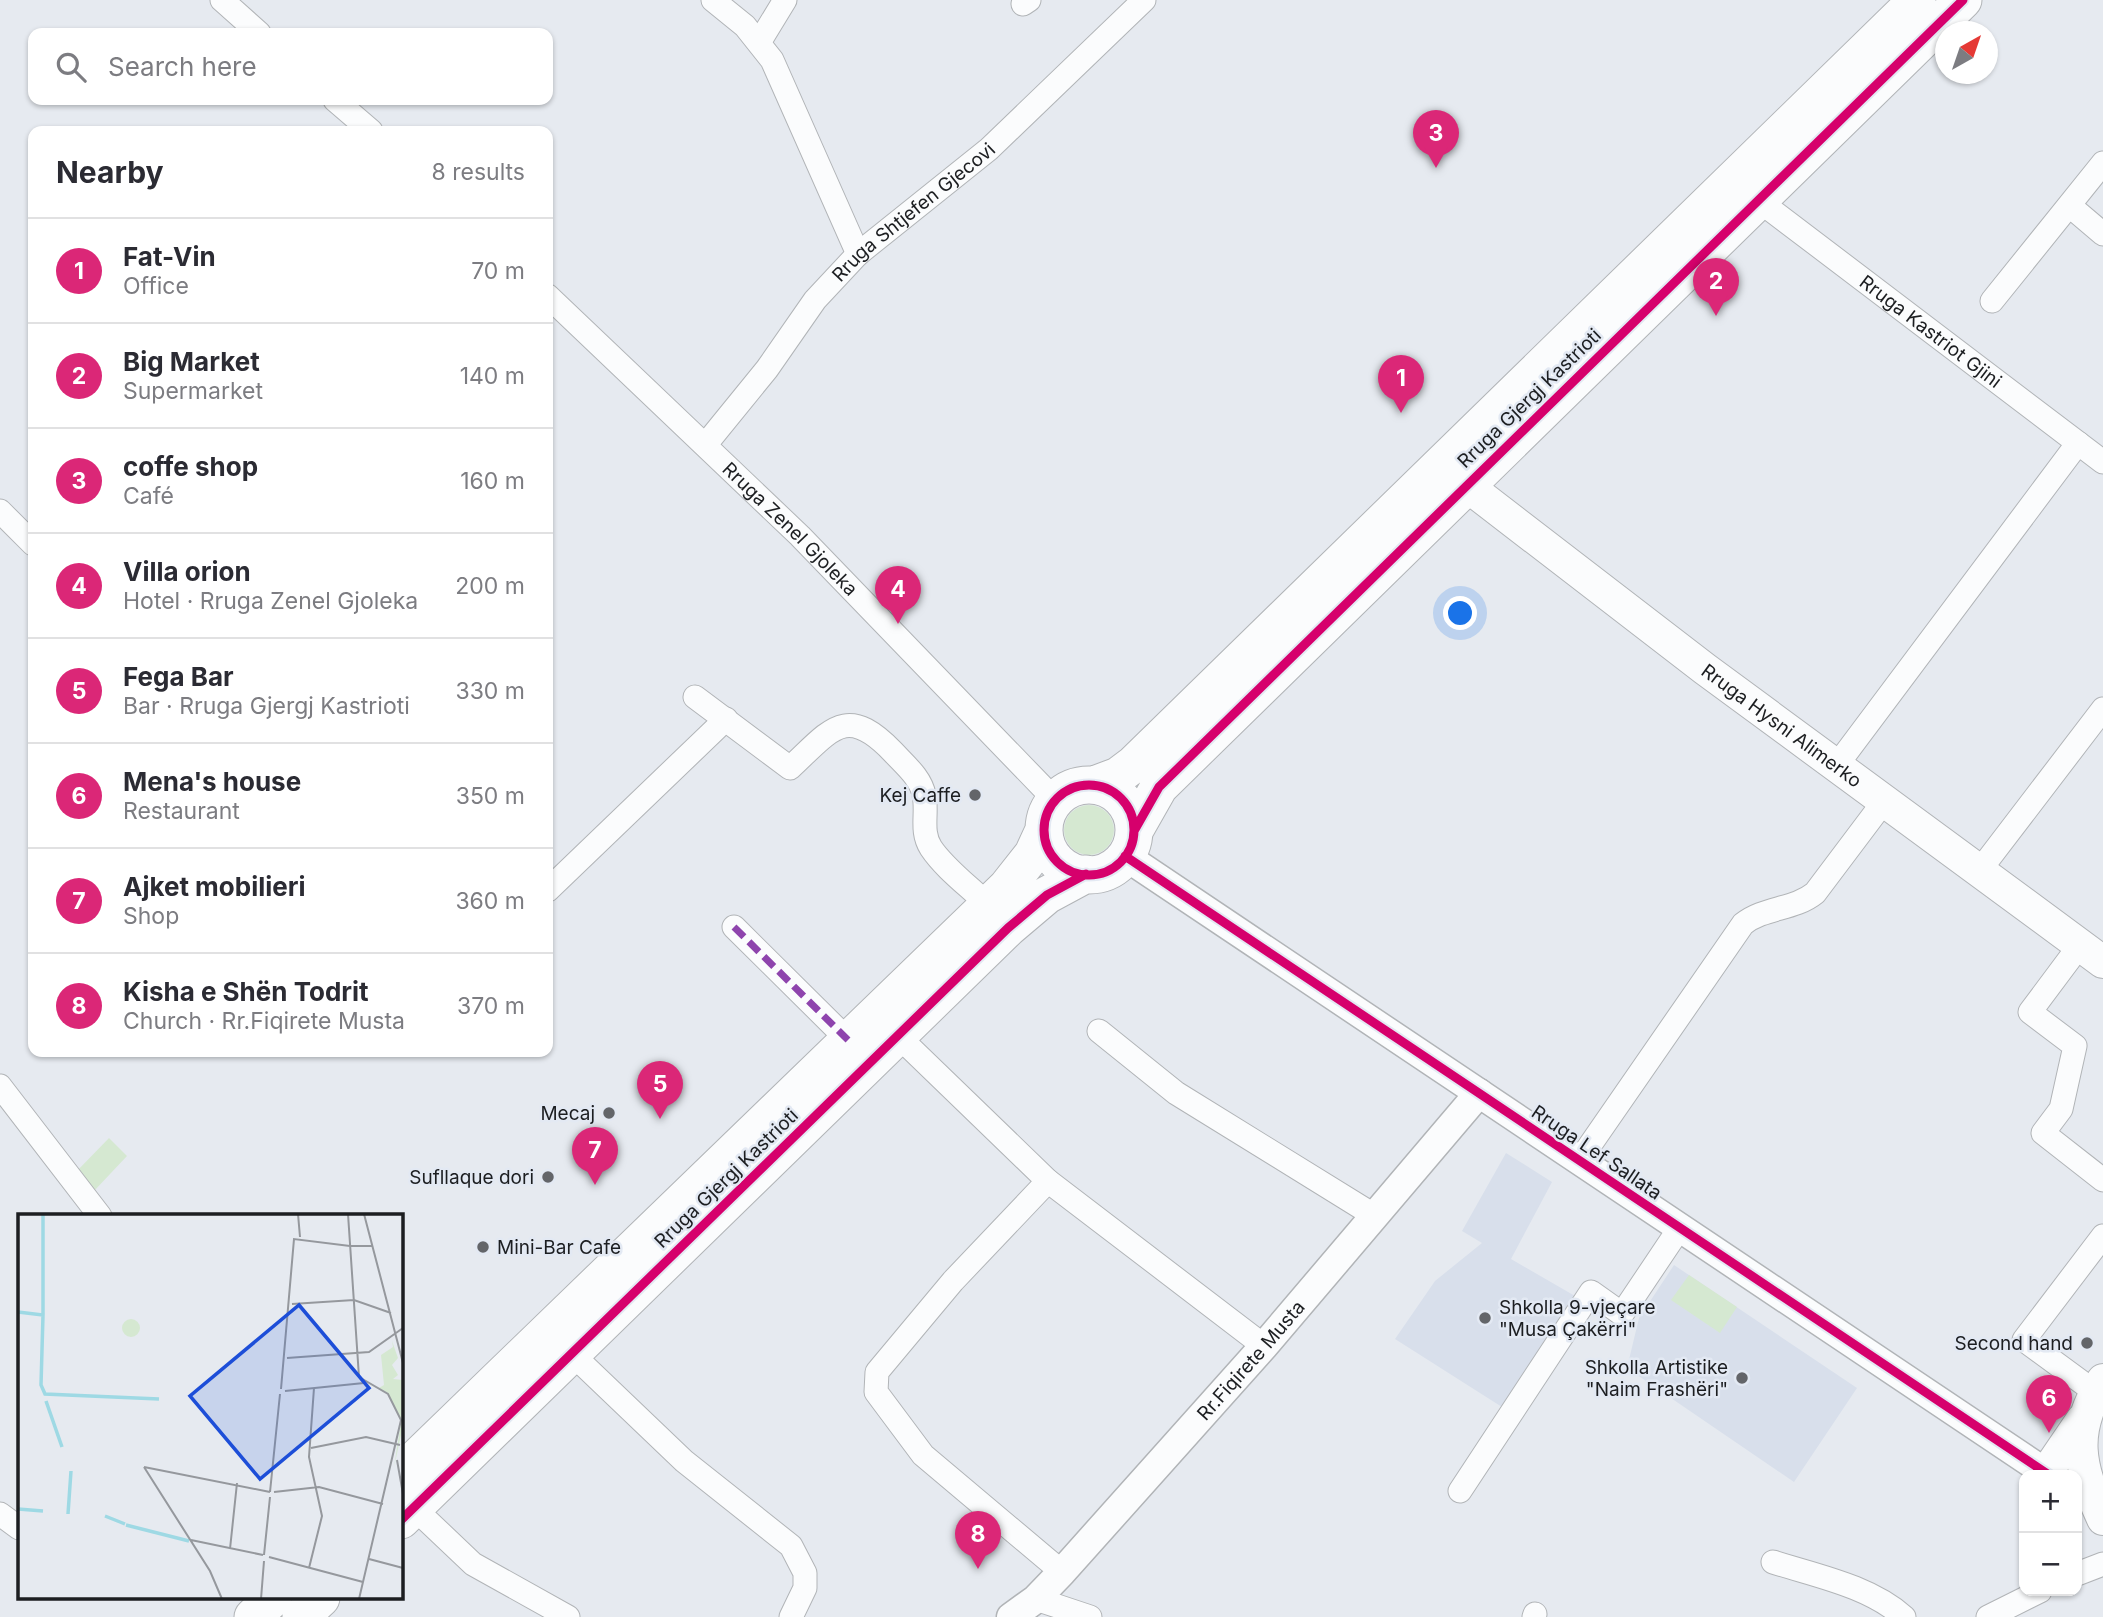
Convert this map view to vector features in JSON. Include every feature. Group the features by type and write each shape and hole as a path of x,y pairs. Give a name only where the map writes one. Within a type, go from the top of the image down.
{"main road":[{"name":"Rruga Gjergj Kastrioti","path":"1094,785 1118,776 1134,764 1917,0"},
{"name":"Rruga Gjergj Kastrioti","path":"1130,844 1158,788 1963,0"},
{"name":"Rruga Hysni Alimerko","path":"1466,485 1704,669 2092,953"},
{"path":"1094,785 1118,796 1132,818 1130,844 1112,868 1086,874 1065,867 1056,860 1046,841 1050,815 1080,786 1094,785"},
{"name":"Rruga Gjergj Kastrioti","path":"402,1473 1022,871 1050,815"},
{"name":"Rruga Gjergj Kastrioti","path":"407,1513 1029,910 1047,895 1086,874"},
{"path":"2049,1470 2095,1395"},
{"path":"2095,1395 2080,1435 2084,1478 2095,1509"},
{"path":"253,1617 271,1600"},
{"path":"301,1617 319,1600"}],"street":[{"path":"713,0 760,41 782,82 858,254"},
{"path":"760,41 785,0"},
{"name":"Rruga Shtjefen Gjecovi","path":"706,444 767,369 815,300 858,254 989,149 1144,0"},
{"path":"234,4 256,28"},
{"path":"341,105 364,126"},
{"path":"1992,301 2103,163"},
{"name":"Rruga Kastriot Gjini","path":"1758,200 2103,461"},
{"path":"2070,206 2103,234"},
{"name":"Rruga Zenel Gjoleka","path":"553,301 800,536 1050,815"},
{"path":"1837,765 2078,443"},
{"path":"0,511 28,539"},
{"path":"695,697 790,768 838,727 855,724 869,729 919,782 925,796 926,836 932,849 988,905"},
{"path":"1980,870 2103,709"},
{"path":"553,885 726,719"},
{"path":"1579,1161 1743,924 1752,917 1805,901 1815,893 1885,800"},
{"name":"Rruga Lef Sallata","path":"1130,844 1479,1094 2041,1470"},
{"path":"734,927 848,1040"},
{"path":"2092,953 2030,1012 2075,1046 2061,1109 2043,1133 2103,1180"},
{"path":"1099,1031 1176,1093 1375,1216"},
{"path":"898,1036 1048,1181 1264,1346"},
{"path":"0,1086 98,1214"},
{"name":"Rr.Fiqirete Musta","path":"1011,1617 1036,1599 1062,1572 1264,1346 1479,1094"},
{"path":"1048,1181 953,1281 877,1372 875,1381 882,1402 923,1455 1062,1572"},
{"path":"1460,1491 1591,1292 1622,1314 1679,1228"},
{"path":"2095,1395 2024,1340 2103,1236"},
{"path":"571,1353 684,1461 791,1546 800,1560 805,1581 805,1588 791,1617"},
{"path":"407,1513 473,1564 568,1617"},
{"path":"0,1514 18,1527"},
{"path":"1773,1562 1880,1599 1904,1617"},
{"path":"2082,1572 2103,1564"},
{"path":"1988,1617 2030,1596"},
{"path":"1036,1599 1090,1617"}],"shaded area":[{"name":"Shkolla 9-vjeçare \"Musa Çakërri\"","path":"1506,1153 1552,1182 1511,1259 1575,1296 1502,1407 1395,1339 1435,1281 1482,1243 1462,1231"},
{"name":"Shkolla Artistike \"Naim Frashëri\"","path":"1674,1265 1857,1388 1794,1482 1627,1368 1639,1318"}],"green space":[{"path":"1089,805 1107,812 1114,830 1107,848 1089,855 1071,848 1064,830 1071,812"},
{"path":"109,1138 127,1156 94,1191 75,1173"},
{"path":"1689,1275 1737,1307 1720,1333 1671,1300"}],"marked path":[{"path":"734,927 848,1040"}],"cycle path":[{"path":"1134,831 1159,787 1963,0"},
{"path":"1089,785 1106,789 1121,798 1130,813 1134,830 1130,847 1121,862 1106,871 1089,875 1072,871 1057,862 1048,847 1044,830 1048,813 1057,798 1072,789 1089,785"},
{"path":"1125,856 2042,1470"},
{"path":"402,1519 1008,928 1047,895 1086,874"}],"place":[{"name":"coffe shop","path":"1436,168"},
{"name":"Big Market","path":"1716,316"},
{"name":"Fat-Vin","path":"1401,413"},
{"name":"Villa orion","path":"898,624"},
{"name":"Kej Caffe","path":"975,795"},
{"name":"Mecaj","path":"609,1113"},
{"name":"Fega Bar","path":"660,1119"},
{"name":"Sufllaque dori","path":"548,1177"},
{"name":"Ajket mobilieri","path":"595,1185"},
{"name":"Mini-Bar Cafe","path":"483,1247"},
{"name":"Shkolla 9-vjeçare \"Musa Çakërri\"","path":"1485,1318"},
{"name":"Second hand","path":"2087,1343"},
{"name":"Shkolla Artistike \"Naim Frashëri\"","path":"1742,1378"},
{"name":"Mena's house","path":"2049,1433"},
{"name":"Kisha e Shën Todrit","path":"978,1569"}]}
